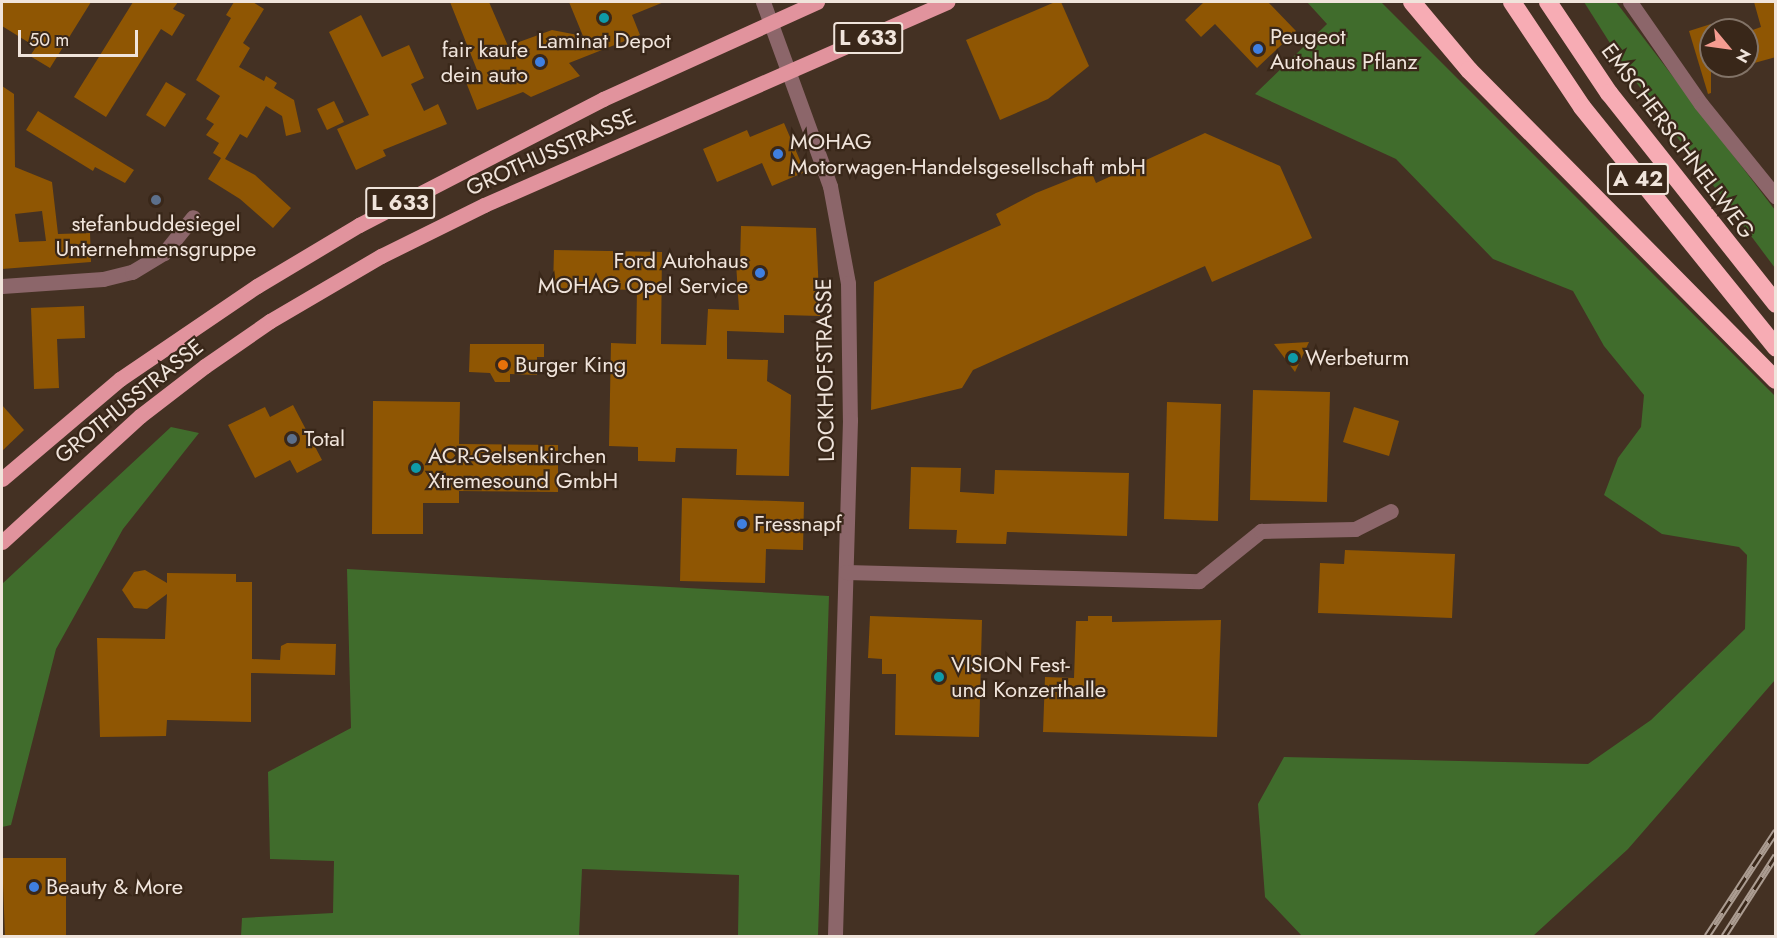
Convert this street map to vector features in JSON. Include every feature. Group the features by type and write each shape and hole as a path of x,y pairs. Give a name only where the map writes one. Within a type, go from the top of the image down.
{"highway":[{"name":"A 42","path":"1512,2 1582,107 1776,347"},
{"name":"EMSCHERSCHNELLWEG","path":"1548,2 1670,174 1776,304"},
{"path":"1412,3 1469,70 1776,380"}],"main road":[{"name":"GROTHUSSTRASSE","path":"2,479 120,379 257,286 445,179 817,2"},
{"name":"GROTHUSSTRASSE","path":"2,543 140,416 270,321 381,256 484,205 947,2"}],"street":[{"name":"LOCKHOFSTRASSE","path":"763,2 830,186 848,283 852,336 835,936"},
{"path":"1630,2 1701,104 1776,197"},
{"path":"2,286 104,279 132,272 164,253 193,217"},
{"path":"846,572 1199,581 1261,531 1355,529 1391,511"}],"green space":[{"path":"1307,2 1381,2 1775,396 1775,680 1628,849 1533,936 1302,936 1265,897 1258,804 1284,757 1588,764 1651,720 1745,629 1747,555 1739,547 1662,534 1604,495 1618,458 1641,427 1644,395 1604,346 1573,291 1493,259 1396,159 1255,94 1327,24"},
{"path":"1584,2 1616,2 1775,210 1775,268 1627,70"},
{"path":"171,427 199,433 123,529 56,649 11,825 2,827 2,584"},
{"path":"347,569 829,596 818,936 738,936 739,875 582,869 579,936 241,936 242,918 333,913 334,861 270,859 268,772 351,728"}],"building":[{"path":"2,2 91,2 50,68 30,56 36,47 2,26"},
{"path":"133,2 178,2 173,9 185,15 172,36 161,29 106,117 74,97"},
{"path":"234,2 253,2 264,9 243,43 250,48 239,67 264,81 266,76 277,83 274,88 294,100 301,132 286,136 282,116 266,106 247,138 240,134 225,159 255,175 291,208 273,228 240,199 208,179 221,158 213,153 219,143 206,135 214,124 206,119 220,96 196,80 231,18 226,15"},
{"path":"450,2 489,2 508,46 552,30 583,36 569,2 664,2 632,15 640,35 569,63 580,76 531,97 523,92 477,110 466,82 471,79 469,73 477,70"},
{"path":"1055,2 1061,2 1089,66 1048,99 1000,120 966,40"},
{"name":"Peugeot Autohaus Pflanz","path":"1204,2 1268,2 1296,31 1257,68 1215,24 1201,37 1185,20"},
{"path":"1754,2 1776,2 1776,57 1759,62 1759,28 1761,27"},
{"path":"361,15 382,57 409,45 424,78 411,84 424,111 438,104 447,124 383,150 386,156 356,170 337,129 369,115 329,32"},
{"path":"1699,28 1699,64 1689,31"},
{"path":"1703,78 1711,78 1711,93 1708,94"},
{"path":"166,82 186,94 165,127 146,115"},
{"path":"2,86 14,94 15,167 52,182 58,234 90,233 91,262 2,269","holes":["42,211 46,241 19,242 15,214"]},
{"path":"334,101 344,122 327,130 317,109"},
{"path":"38,111 134,170 125,183 95,167 93,171 26,130"},
{"path":"784,123 805,172 772,186 762,163 717,182 703,149 747,130 750,137"},
{"path":"1205,133 1280,166 1312,238 1212,282 1205,266 973,370 962,388 871,410 874,282 1001,225 996,214 1036,193 1091,171 1096,183"},
{"path":"741,226 816,228 820,316 784,315 784,333 727,331 727,359 768,360 767,381 791,395 789,476 736,475 737,449 676,448 675,462 638,461 638,447 609,446 611,343 636,344 637,290 553,288 554,250 662,252 661,344 706,345 708,309 739,310 736,263 740,263"},
{"path":"84,306 85,338 57,339 59,388 34,389 31,308"},
{"name":"Werbeturm","path":"1309,342 1295,372 1274,344"},
{"name":"Burger King","path":"470,344 544,344 544,357 537,357 537,375 510,374 510,382 495,382 490,373 469,372"},
{"path":"1253,390 1330,392 1327,502 1250,500"},
{"path":"373,401 460,402 459,444 558,445 558,492 459,491 459,503 423,503 423,534 372,534"},
{"path":"1167,402 1221,404 1218,521 1164,519"},
{"path":"2,405 24,430 2,451"},
{"path":"293,405 322,460 297,473 290,460 255,478 228,425 265,407 270,417"},
{"path":"1354,407 1399,421 1389,456 1343,442"},
{"path":"911,467 961,468 960,492 994,494 995,470 1129,473 1127,536 1007,532 1006,544 956,543 957,530 909,529"},
{"name":"Fressnapf","path":"682,498 804,502 803,550 766,549 765,583 680,581"},
{"path":"1345,550 1455,554 1452,618 1318,613 1320,563 1344,564"},
{"path":"145,570 167,583 167,573 236,574 236,582 252,582 252,659 280,660 281,646 287,643 336,644 335,675 251,673 251,722 167,720 166,736 100,737 97,638 165,639 167,594 147,609 134,608 122,590 134,572"},
{"name":"VISION Fest- und Konzerthalle","path":"870,616 982,620 979,737 895,735 896,674 882,674 882,659 868,658"},
{"path":"1088,616 1112,616 1112,622 1221,620 1217,737 1043,732 1045,677 1074,678 1076,621 1088,621"},
{"name":"Beauty & More","path":"2,858 66,858 66,936 5,936"}],"railway":[{"path":"1707,936 1776,831"},
{"path":"1724,936 1776,855"}],"place":[{"name":"Laminat Depot","path":"604,18"},
{"name":"Peugeot Autohaus Pflanz","path":"1258,49"},
{"name":"fair kaufe dein auto","path":"540,62"},
{"name":"MOHAG Motorwagen-Handelsgesellschaft mbH","path":"778,154"},
{"name":"stefanbuddesiegel Unternehmensgruppe","path":"156,200"},
{"name":"Ford Autohaus MOHAG Opel Service","path":"760,273"},
{"name":"Werbeturm","path":"1293,358"},
{"name":"Burger King","path":"503,365"},
{"name":"Total","path":"292,439"},
{"name":"ACR-Gelsenkirchen Xtremesound GmbH","path":"416,468"},
{"name":"Fressnapf","path":"742,524"},
{"name":"VISION Fest- und Konzerthalle","path":"939,677"},
{"name":"Beauty & More","path":"34,887"}]}
